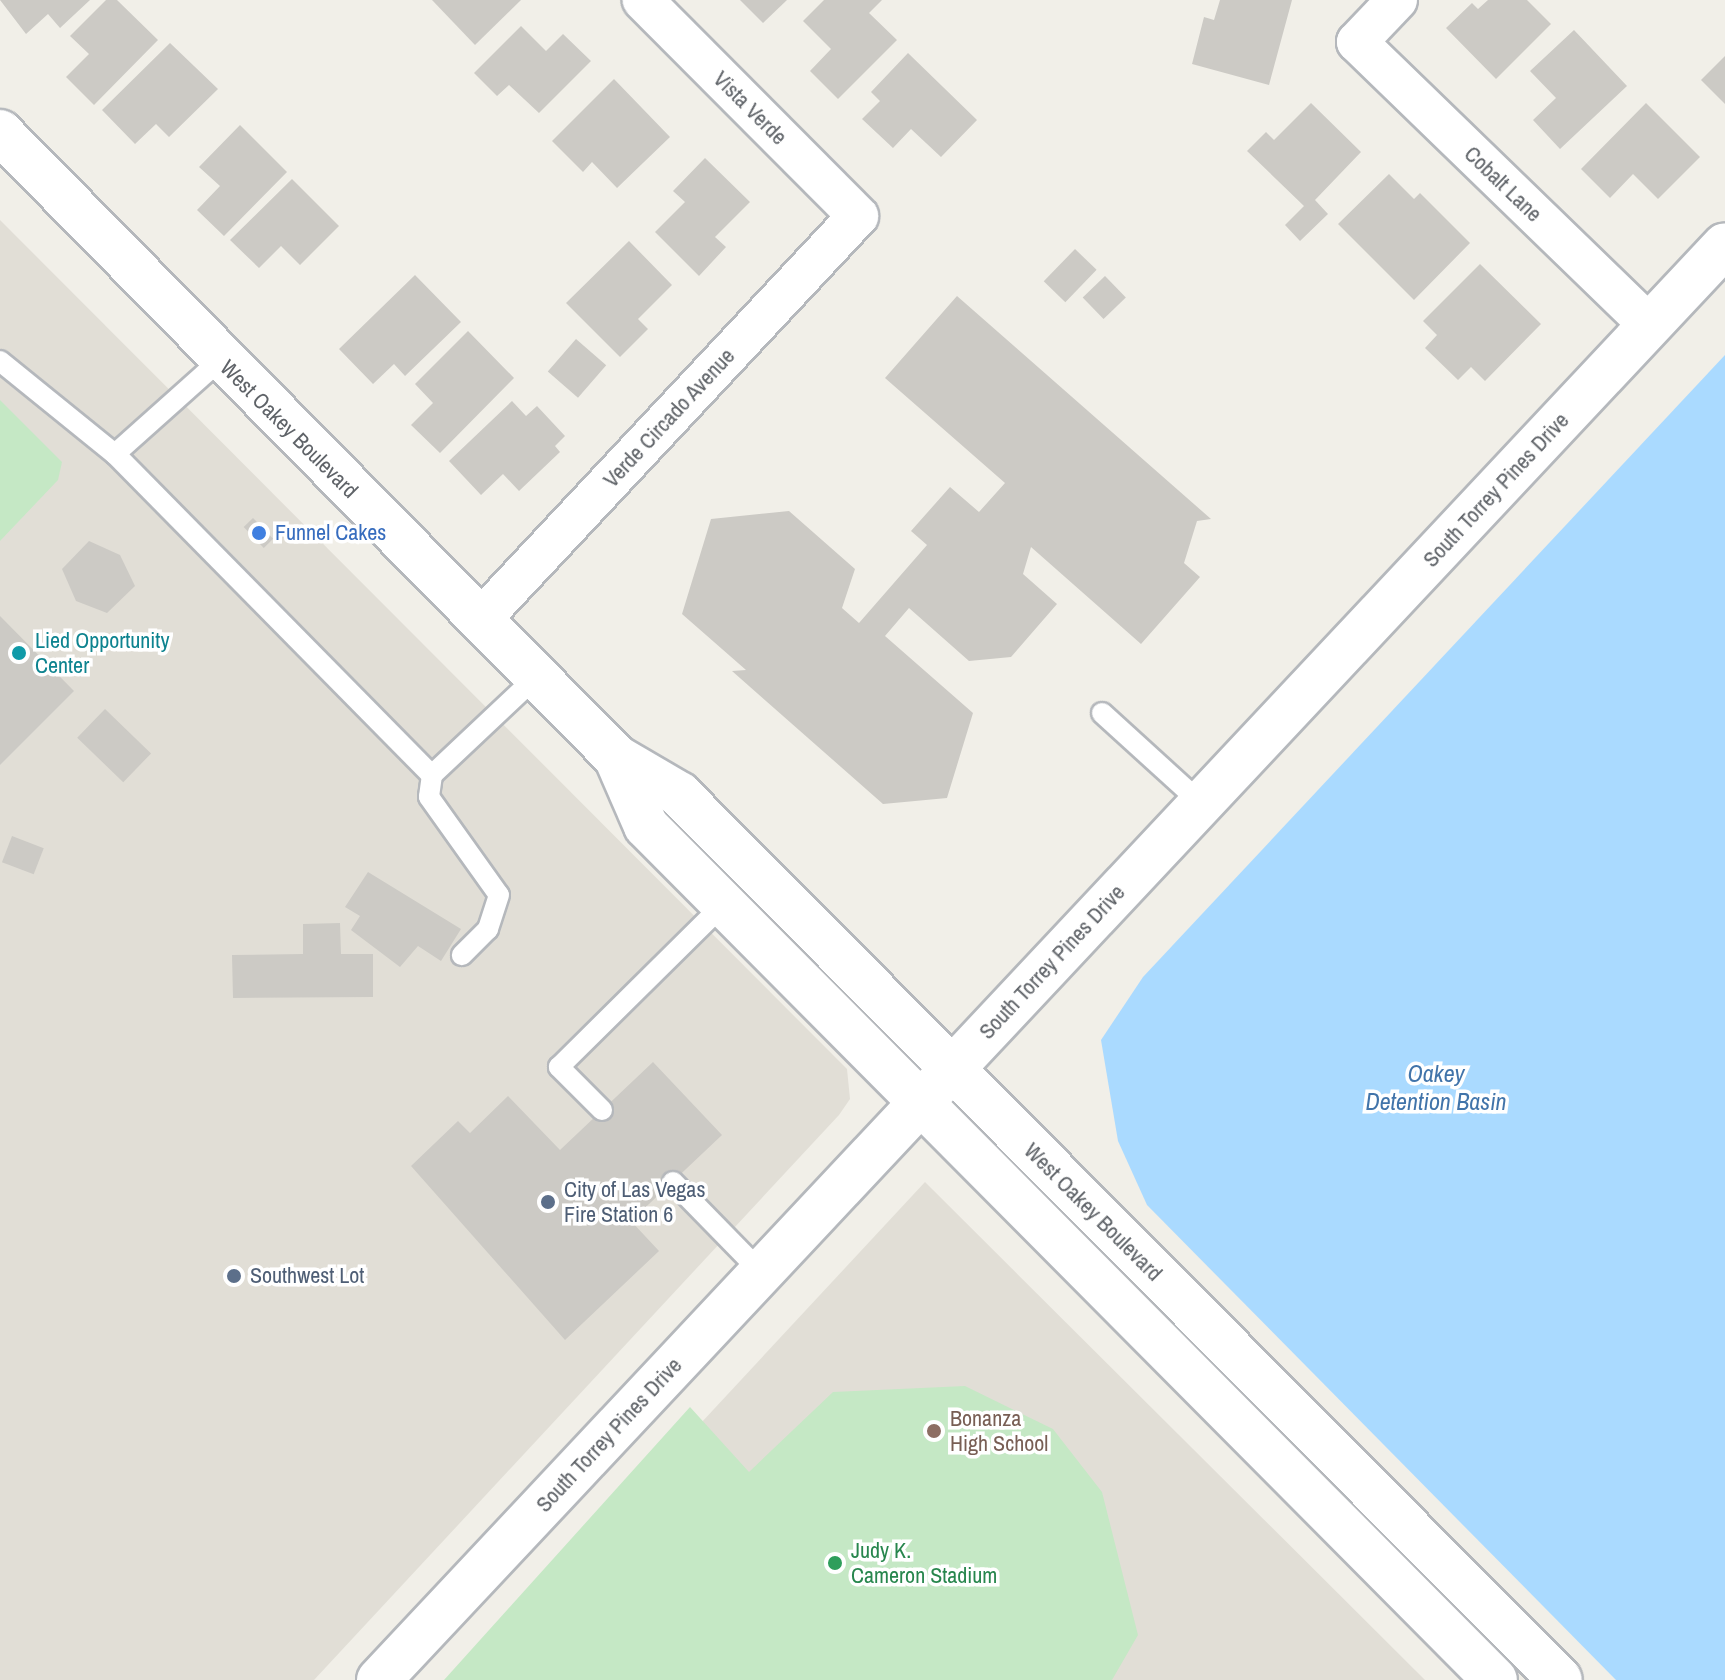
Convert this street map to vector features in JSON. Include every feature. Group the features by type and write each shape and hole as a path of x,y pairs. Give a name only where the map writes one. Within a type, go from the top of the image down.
{"main road":[{"name":"West Oakey Boulevard","path":"6,150 616,757 679,794 1560,1680"},
{"name":"South Torrey Pines Drive","path":"379,1680 1725,245"},
{"name":"West Oakey Boulevard","path":"616,757 646,826 1495,1680"},
{"path":"724,904 756,872"}],"street":[{"name":"Vista Verde","path":"643,0 858,216"},
{"name":"Cobalt Lane","path":"1397,0 1357,42 1649,325"},
{"name":"Verde Circado Avenue","path":"480,620 858,216"}],"lane":[{"path":"115,454 220,360"},
{"path":"0,361 115,454 432,775"},
{"path":"462,955 488,929 499,895 429,797 432,775 536,677"},
{"path":"1102,713 1201,803"},
{"path":"602,1110 559,1067 724,904"},
{"path":"673,1182 762,1273"}],"shaded area":[{"path":"0,220 847,1069 850,1099 839,1115 314,1680 0,1680"},
{"name":"Bonanza High School","path":"925,1182 1425,1680 462,1680"}],"green space":[{"path":"0,400 62,462 58,480 0,541"},
{"name":"Judy K. Cameron Stadium","path":"965,1386 1053,1429 1102,1492 1138,1635 1112,1680 444,1680 690,1407 749,1472 833,1392"}],"water":[{"name":"Oakey Detention Basin","path":"1725,355 1725,1680 1616,1680 1147,1205 1118,1141 1101,1040 1143,977"}],"building":[{"path":"0,0 90,0 60,28 48,14 26,34"},
{"path":"106,0 117,0 158,40 94,105 66,77 89,54 70,36"},
{"path":"432,0 521,0 475,45"},
{"path":"740,0 787,0 763,23"},
{"path":"824,0 882,0 869,13 897,40 838,99 810,71 831,49 803,21"},
{"path":"1220,0 1292,0 1269,85 1192,64 1204,17 1214,20"},
{"path":"1488,0 1527,0 1551,24 1496,79 1446,28 1472,3 1478,9"},
{"path":"521,26 546,51 563,34 591,61 539,113 509,85 497,96 474,73"},
{"path":"1574,30 1627,86 1560,149 1533,120 1556,98 1530,71"},
{"path":"170,43 218,89 169,137 156,124 135,144 102,110"},
{"path":"908,53 977,120 941,157 911,129 893,148 862,119 880,101 871,92"},
{"path":"1725,56 1725,104 1701,80"},
{"path":"614,79 670,137 617,188 592,162 583,172 552,141"},
{"path":"1311,103 1361,152 1315,200 1328,214 1300,241 1285,225 1304,206 1247,151 1266,132 1274,140"},
{"path":"1646,103 1700,157 1658,199 1633,174 1610,198 1581,169"},
{"path":"240,125 287,172 224,236 197,210 220,186 199,167"},
{"path":"705,158 750,202 715,237 726,247 699,276 655,232 685,202 673,191"},
{"path":"1389,174 1414,199 1420,193 1470,243 1414,300 1338,224"},
{"path":"292,179 339,226 300,265 281,246 259,268 230,240"},
{"path":"629,241 672,285 638,319 648,329 620,357 566,303"},
{"path":"1075,249 1097,270 1065,302 1044,281"},
{"path":"1480,264 1541,324 1485,381 1471,367 1458,380 1425,348 1437,335 1423,321"},
{"path":"415,275 461,322 405,376 394,364 373,384 339,349"},
{"path":"1105,276 1126,298 1104,319 1083,298"},
{"path":"957,296 1211,519 1197,521 1184,563 1200,577 1141,644 1031,547 1023,574 1057,604 1011,657 969,661 909,608 885,636 973,713 947,798 883,804 732,671 746,670 682,614 711,519 789,511 855,569 842,608 859,623 927,545 911,531 950,487 979,512 1005,483 885,378"},
{"path":"468,331 514,378 440,453 411,425 433,403 415,384"},
{"path":"576,339 606,365 578,398 548,371"},
{"path":"512,401 526,416 537,406 565,436 555,446 560,452 519,491 503,474 481,495 449,461"},
{"name":"Funnel Cakes","path":"253,518 273,539 264,548 244,527"},
{"path":"89,541 120,555 135,586 107,613 76,601 62,569"},
{"name":"Lied Opportunity Center","path":"0,616 74,691 0,765"},
{"path":"105,709 151,753 123,782 77,738"},
{"path":"12,836 44,848 34,874 2,862"},
{"path":"368,872 461,929 441,961 418,946 400,967 351,930 360,916 345,907"},
{"path":"340,923 341,954 373,954 373,997 233,998 232,955 303,954 303,924"},
{"name":"City of Las Vegas Fire Station 6","path":"653,1062 722,1135 631,1221 659,1251 565,1340 411,1166 458,1121 470,1133 508,1096 560,1150"}],"place":[{"name":"Funnel Cakes","path":"259,533"},
{"name":"Lied Opportunity Center","path":"19,653"},
{"name":"City of Las Vegas Fire Station 6","path":"548,1202"},
{"name":"Southwest Lot","path":"234,1276"},
{"name":"Bonanza High School","path":"934,1431"},
{"name":"Judy K. Cameron Stadium","path":"835,1563"}]}
